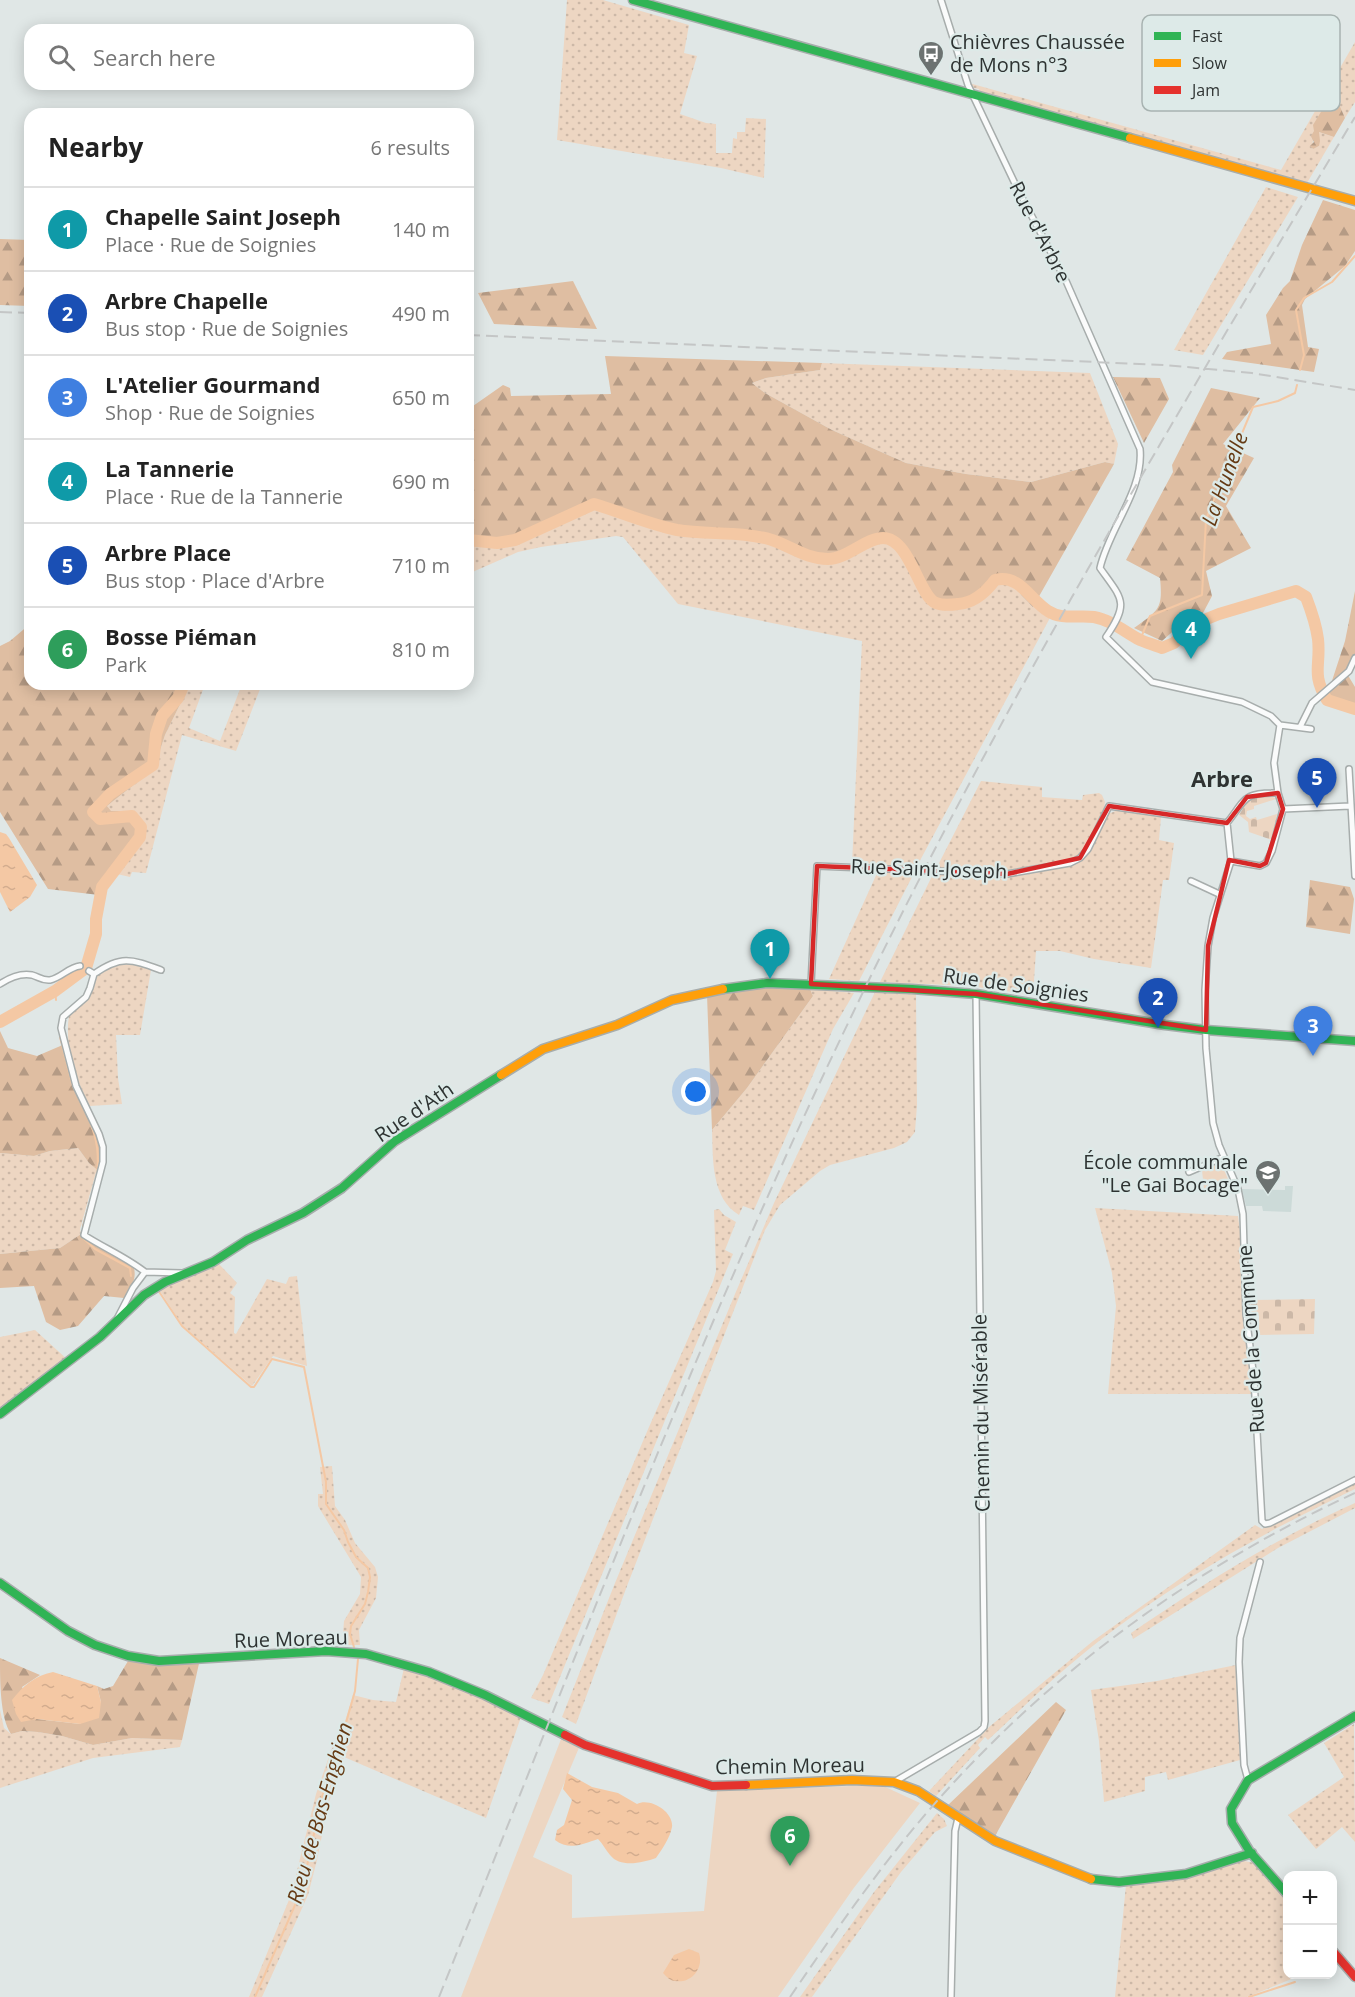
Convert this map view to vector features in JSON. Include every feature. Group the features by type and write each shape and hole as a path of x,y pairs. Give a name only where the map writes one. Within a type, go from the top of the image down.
{"street":[{"path":"633,0 1355,201"},
{"name":"Rue d'Arbre","path":"941,0 968,85 1066,281 1140,449 1141,462 1133,488 1104,551 1100,568 1119,592 1122,602 1119,616 1106,637 1152,682 1242,702 1271,716 1280,725"},
{"path":"1300,727 1317,698 1349,671 1355,658"},
{"path":"1278,794 1257,794 1247,797 1227,823 1231,861 1257,866 1265,864 1272,851 1283,809 1278,794 1274,763 1280,725 1311,729"},
{"path":"1349,769 1355,876"},
{"name":"Rue Saint-Joseph","path":"811,984 817,866 1007,874 1070,862 1080,858 1088,849 1109,806 1227,823"},
{"path":"1283,809 1350,806"},
{"name":"Rue de la Commune","path":"1231,861 1213,918 1207,962 1206,1030 1211,1114 1216,1138 1238,1190 1243,1214 1246,1314 1254,1379 1260,1515 1263,1523 1270,1523 1355,1480"},
{"path":"1191,881 1220,894"},
{"path":"145,1272 130,1260 105,1249 84,1235 103,1162 103,1147 76,1086 62,1028 63,1017 86,997 90,988 91,972 119,960 141,963 161,970"},
{"path":"0,984 19,975 32,975 44,980 54,979 80,966"},
{"name":"Rue de Soignies","path":"672,1000 704,992 767,983 811,984 976,994 1206,1030 1355,1041"},
{"name":"Chemin du Misérable","path":"894,1782 979,1732 984,1727 985,1721 976,994"},
{"name":"Rue d'Ath","path":"0,1414 100,1337 144,1295 213,1262 247,1240 303,1213 342,1188 394,1142 543,1049 617,1025 672,1000"},
{"path":"1189,1172 1224,1157"},
{"name":"Rue d'Ath","path":"118,1318 133,1288 145,1272 186,1273"},
{"path":"1248,1780 1244,1765 1239,1654 1240,1638 1260,1562"},
{"name":"Rue Moreau","path":"0,1583 68,1631 95,1646 128,1656 159,1661 326,1651 366,1654 429,1672 485,1695 585,1745"},
{"path":"1283,1890 1252,1853 1232,1823 1231,1809 1248,1780 1355,1716"},
{"name":"Chemin Moreau","path":"585,1745 712,1786 852,1780 894,1782 918,1791 995,1841 1086,1878 1119,1882 1186,1874 1252,1853"},
{"path":"951,1997 955,1831 958,1818"},
{"path":"1337,1956 1355,1977"}],"highlighted area":[{"path":"1278,793 1283,809 1266,863 1260,866 1229,860 1208,946 1206,1030 976,994 811,984 817,866 1007,874 1080,858 1109,806 1227,823 1247,797"}],"shaded area":[{"name":"École communale \"Le Gai Bocage\"","path":"1285,1186 1293,1186 1291,1212 1263,1211 1262,1206 1246,1206 1242,1189 1285,1190"}],"green space":[{"path":"567,0 603,0 689,25 684,53 697,56 680,114 716,124 716,153 732,153 733,138 737,139 737,132 745,132 746,118 766,119 764,178 721,168 557,140"},
{"path":"1355,42 1355,102 1345,118 1340,106 1340,68"},
{"path":"969,83 1281,170 1315,111 1333,111 1314,131 1312,149 1319,146 1319,132 1334,137 1307,183 980,92 979,89 970,87"},
{"path":"1340,106 1345,118 1334,137 1319,132 1319,146 1313,149 1310,146 1314,142 1311,136 1314,131 1313,125 1322,111 1340,111"},
{"path":"1266,187 1298,197 1203,355 1174,350"},
{"path":"1323,200 1355,210 1355,251 1345,266 1305,299 1302,305 1308,347 1319,349 1314,372 1222,359 1227,352 1271,344 1266,315 1290,281 1302,245"},
{"path":"0,239 24,240 24,306 0,305"},
{"path":"573,281 597,329 494,324 478,293"},
{"path":"605,356 822,363 820,370 766,378 752,383 765,393 832,430 906,463 966,474 1031,482 1105,462 1114,464 1033,607 1021,595 1017,583 1005,577 995,580 975,603 944,608 929,594 916,568 895,541 883,538 831,559 812,557 772,540 678,530 645,522 631,515 594,504 539,530 492,547 474,546 474,405 503,385 510,388 511,396 611,394"},
{"path":"822,363 1090,373 1118,444 1114,464 1105,462 1031,482 966,474 906,463 832,430 765,393 752,383 766,378 820,370"},
{"path":"1113,377 1160,378 1169,399 1144,443"},
{"path":"1211,388 1260,398 1223,444 1254,458 1226,506 1251,548 1206,571 1212,596 1203,613 1179,626 1162,641 1134,628 1158,608 1161,596 1160,578 1126,560 1173,472 1172,465"},
{"path":"594,506 666,529 771,541 805,555 827,560 884,540 891,541 904,552 936,608 959,607 976,603 985,596 994,582 1002,579 1018,585 1021,595 1033,607 1035,604 1051,616 916,868 852,865 862,641 678,604 623,537 616,536 518,552 474,571 474,546 492,547 517,540"},
{"path":"1355,591 1355,661 1346,672 1355,687 1355,713 1341,710 1328,693 1345,641"},
{"path":"24,629 24,690 187,690 165,735 154,769 107,806 111,811 137,815 143,824 143,830 141,839 101,887 99,895 48,889 0,812 0,646"},
{"path":"187,690 203,690 189,728 220,741 240,690 260,690 236,751 182,735 146,873 132,872 130,877 117,874 107,889 101,887 141,839 107,806 154,769 165,735"},
{"path":"981,781 1042,787 1042,797 1082,800 1083,795 1099,793 1105,802 1103,813 1084,851 1072,860 1012,871 936,869"},
{"path":"1261,796 1276,799 1254,806 1254,809 1247,811 1246,816 1250,819 1256,817 1257,820 1277,814 1272,840 1249,832 1248,822 1239,815 1247,802"},
{"path":"1118,810 1161,817 1159,840 1174,843 1169,880 1163,880 1151,968 1060,951 1036,951 1033,995 970,986 880,982 934,872 1003,876 1072,864 1079,861 1090,850 1108,814"},
{"path":"878,871 914,873 859,981 829,979"},
{"path":"1310,880 1350,887 1354,899 1350,934 1306,927"},
{"path":"120,958 152,964 140,1035 116,1035 122,1104 90,1106 72,1062 68,1039 69,1016 88,998 97,974"},
{"path":"769,986 810,989 813,996 747,1088 712,1130 707,995"},
{"path":"810,989 854,993 833,1029 754,1210 743,1206 739,1215 723,1199 718,1188 715,1177 712,1130 747,1088 813,996"},
{"path":"875,992 916,994 917,1105 915,1132 907,1142 894,1148 830,1165 820,1171 780,1205 765,1230 576,1724 562,1717 615,1583 774,1203"},
{"path":"0,1031 8,1048 37,1056 65,1044 71,1070 103,1147 100,1172 89,1163 78,1148 50,1151 34,1156 0,1153"},
{"path":"78,1148 89,1163 97,1169 80,1229 81,1234 60,1248 0,1254 0,1153 34,1156 50,1151"},
{"path":"1221,1163 1228,1179 1204,1189 1202,1170"},
{"path":"1095,1208 1238,1216 1245,1269 1245,1298 1255,1394 1108,1394 1116,1306 1112,1273"},
{"path":"719,1209 736,1222 725,1250 733,1254 549,1704 531,1698 713,1282 716,1271 714,1210"},
{"path":"81,1234 94,1245 133,1265 134,1279 124,1298 104,1296 78,1326 60,1330 46,1322 34,1286 0,1288 0,1254 60,1248"},
{"path":"219,1264 237,1283 230,1293 235,1297 234,1333 236,1334 267,1279 286,1284 289,1277 297,1276 307,1366 273,1356 252,1386 182,1325 159,1289"},
{"path":"1315,1299 1314,1334 1259,1335 1259,1316 1249,1310 1249,1300"},
{"path":"35,1330 69,1361 0,1414 0,1337"},
{"path":"332,1466 335,1506 345,1520 355,1543 375,1567 378,1577 376,1598 359,1630 360,1645 342,1645 344,1621 360,1594 361,1577 318,1506 318,1494 323,1494 320,1467"},
{"path":"1355,1482 1355,1489 1278,1527 1204,1569 1133,1616 1065,1669 988,1740 985,1737 978,1745 980,1748 936,1796 929,1791 989,1727 1093,1641 1255,1525 1262,1529"},
{"path":"1355,1503 1355,1508 1278,1548 1133,1639 1131,1633 1185,1597 1268,1547"},
{"path":"131,1656 200,1659 182,1740 132,1738 93,1745 38,1732 22,1731 11,1734 3,1709 0,1658 40,1675 22,1687 37,1719 80,1724 101,1702 97,1686 104,1689 113,1686"},
{"path":"405,1664 429,1672 521,1717 486,1818 344,1757 328,1805 308,1895 262,1997 249,1997 291,1895 316,1794 332,1748 339,1741 353,1695 396,1702"},
{"path":"1236,1665 1240,1760 1168,1780 1166,1772 1145,1777 1145,1791 1104,1802 1099,1741 1091,1690 1157,1681"},
{"path":"1056,1702 1066,1710 995,1836 947,1806"},
{"path":"0,1710 4,1728 11,1734 22,1731 38,1732 93,1745 132,1738 182,1740 180,1747 93,1758 0,1788"},
{"path":"1354,1724 1355,1842 1342,1827 1316,1849 1288,1815 1344,1777 1324,1743"},
{"path":"563,1734 581,1743 533,1857 572,1875 572,1918 704,1911 717,1791 881,1785 920,1803 853,1889 778,1997 461,1997"},
{"path":"937,1813 944,1819 947,1826 935,1832 901,1872 812,1997 800,1997 874,1892"},
{"path":"1244,1861 1255,1863 1283,1896 1283,1979 1291,1979 1247,1997 1115,1997 1126,1885 1186,1878"}],"water":[{"path":"0,832 9,838 37,885 30,897 10,912 0,892"},
{"path":"53,1672 97,1686 101,1702 99,1718 80,1724 37,1719 21,1722 12,1700 30,1682"},
{"path":"567,1773 592,1787 618,1793 637,1804 642,1802 654,1804 665,1811 672,1821 672,1827 668,1839 656,1858 638,1863 619,1862 610,1855 598,1839 571,1846 555,1840 557,1830 564,1825 572,1800 563,1789"},
{"path":"689,1949 699,1953 698,1969 687,1980 670,1980 663,1973 674,1955"}],"waterway":[{"name":"La Hunelle","path":"1300,370 1304,355 1296,310 1304,298 1332,282 1355,256"},
{"name":"La Hunelle","path":"1140,640 1150,616 1202,595 1206,519 1253,407 1278,401 1295,393 1297,385"},
{"path":"474,541 497,543 515,540 594,504 677,530 761,537 806,555 828,559 842,556 870,541 883,538 900,547 924,590 930,598 941,605 969,602 984,593 995,580 1004,579 1018,584 1053,614 1094,617 1112,623 1140,640 1162,648 1174,643 1194,624 1219,614 1296,591 1306,597 1315,623 1319,648 1318,676 1322,691 1327,700 1355,709"},
{"path":"0,1022 55,991 86,968 96,934 96,919 102,887 140,837 141,827 132,816 100,819 93,812 110,794 153,765 156,734 162,716 178,698 181,690"},
{"path":"55,991 56,1000"},
{"name":"Rieu de Bas-Enghien","path":"60,1037 72,1084 83,1106"},
{"name":"Rieu de Bas-Enghien","path":"89,1119 97,1148 97,1178"},
{"name":"Rieu de Bas-Enghien","path":"91,1198 83,1226 83,1238 95,1249 130,1268 131,1276"},
{"name":"Rieu de Bas-Enghien","path":"158,1290 182,1326 251,1387 254,1387 272,1359 304,1367 326,1482 326,1504 344,1530 356,1557 368,1568 370,1577 365,1604 351,1626 350,1634 354,1647"},
{"name":"Rieu de Bas-Enghien","path":"255,1997 302,1889 322,1797 355,1691 358,1659"},
{"path":"1249,1997 1295,1982"}],"railway":[{"path":"439,1997 587,1626 688,1381 740,1258 851,1017 908,901 1029,673 1157,449 1355,117"},
{"path":"0,312 24,313"},
{"path":"474,335 1164,365 1252,373 1355,390"},
{"path":"790,1997 860,1897 917,1824 982,1753 1029,1708 1078,1665 1183,1588 1239,1553 1355,1493"}],"traffic: fast":[{"path":"633,0 1130,138"},
{"path":"723,989 767,983 976,994 1165,1025 1355,1041"},
{"path":"0,1414 100,1337 144,1295 165,1282 213,1262 247,1240 303,1213 342,1188 395,1141 501,1075"},
{"path":"0,1583 68,1631 95,1645 128,1656 159,1661 326,1651 366,1654 429,1672 485,1695 565,1735"},
{"path":"1283,1889 1250,1852 1232,1823 1231,1809 1248,1780 1355,1716"},
{"path":"1091,1879 1119,1882 1186,1874 1252,1853"}],"traffic: slow":[{"path":"1130,138 1355,201"},
{"path":"501,1075 543,1049 617,1025 672,1000 723,989"},
{"path":"746,1785 852,1780 894,1782 918,1791 995,1841 1091,1879"}],"traffic: jam":[{"path":"565,1735 585,1745 712,1786 746,1785"},
{"path":"1337,1956 1355,1977"}],"place":[{"name":"Chièvres Chaussée de Mons n°3","path":"931,77"},
{"name":"La Tannerie","path":"1191,659"},
{"name":"Arbre Place","path":"1317,808"},
{"name":"Chapelle Saint Joseph","path":"770,979"},
{"name":"Arbre Chapelle","path":"1158,1028"},
{"name":"L'Atelier Gourmand","path":"1313,1056"},
{"name":"École communale \"Le Gai Bocage\"","path":"1268,1196"},
{"name":"Bosse Piéman","path":"790,1866"}],"district":[{"name":"Arbre","path":"1222,779"}]}
